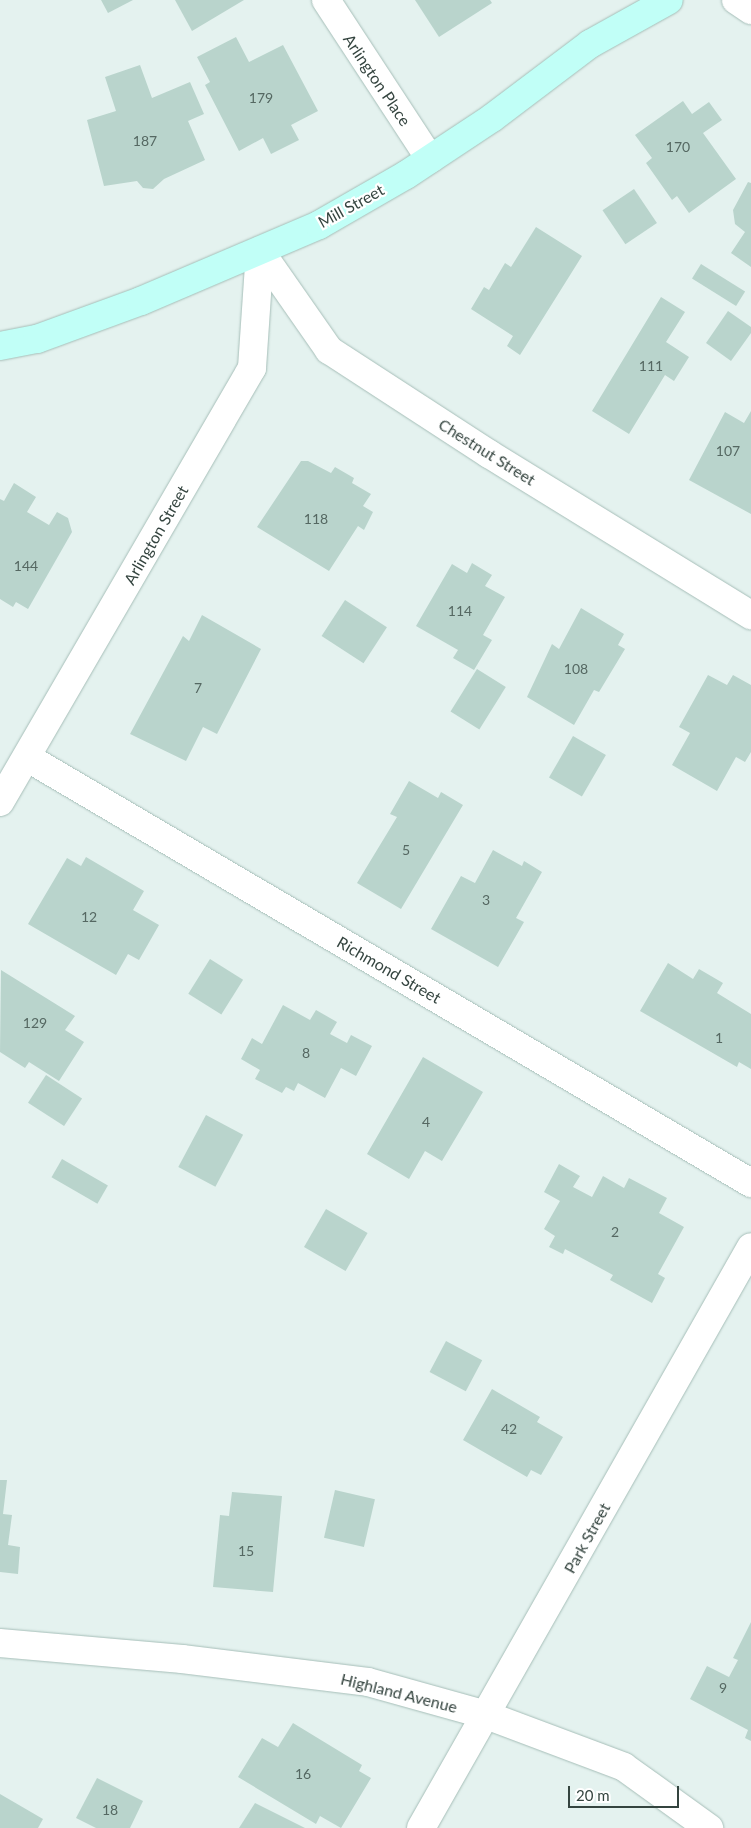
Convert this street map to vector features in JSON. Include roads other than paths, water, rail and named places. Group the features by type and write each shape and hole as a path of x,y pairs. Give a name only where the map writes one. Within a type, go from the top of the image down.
{"main road":[{"name":"Mill Street","path":"0,346 37,339 133,304 319,225 430,159 590,44 669,0"}],"street":[{"name":"Arlington Place","path":"326,0 430,159"},
{"path":"736,0 751,10"},
{"name":"Chestnut Street","path":"260,251 328,350 488,454 751,614"},
{"name":"Arlington Street","path":"0,802 28,758 252,368 260,251"},
{"name":"Richmond Street","path":"28,758 751,1183"},
{"name":"Park Street","path":"421,1828 751,1247"},
{"name":"Highland Avenue","path":"0,1643 300,1672 368,1682 486,1715 624,1766 708,1828"}]}
